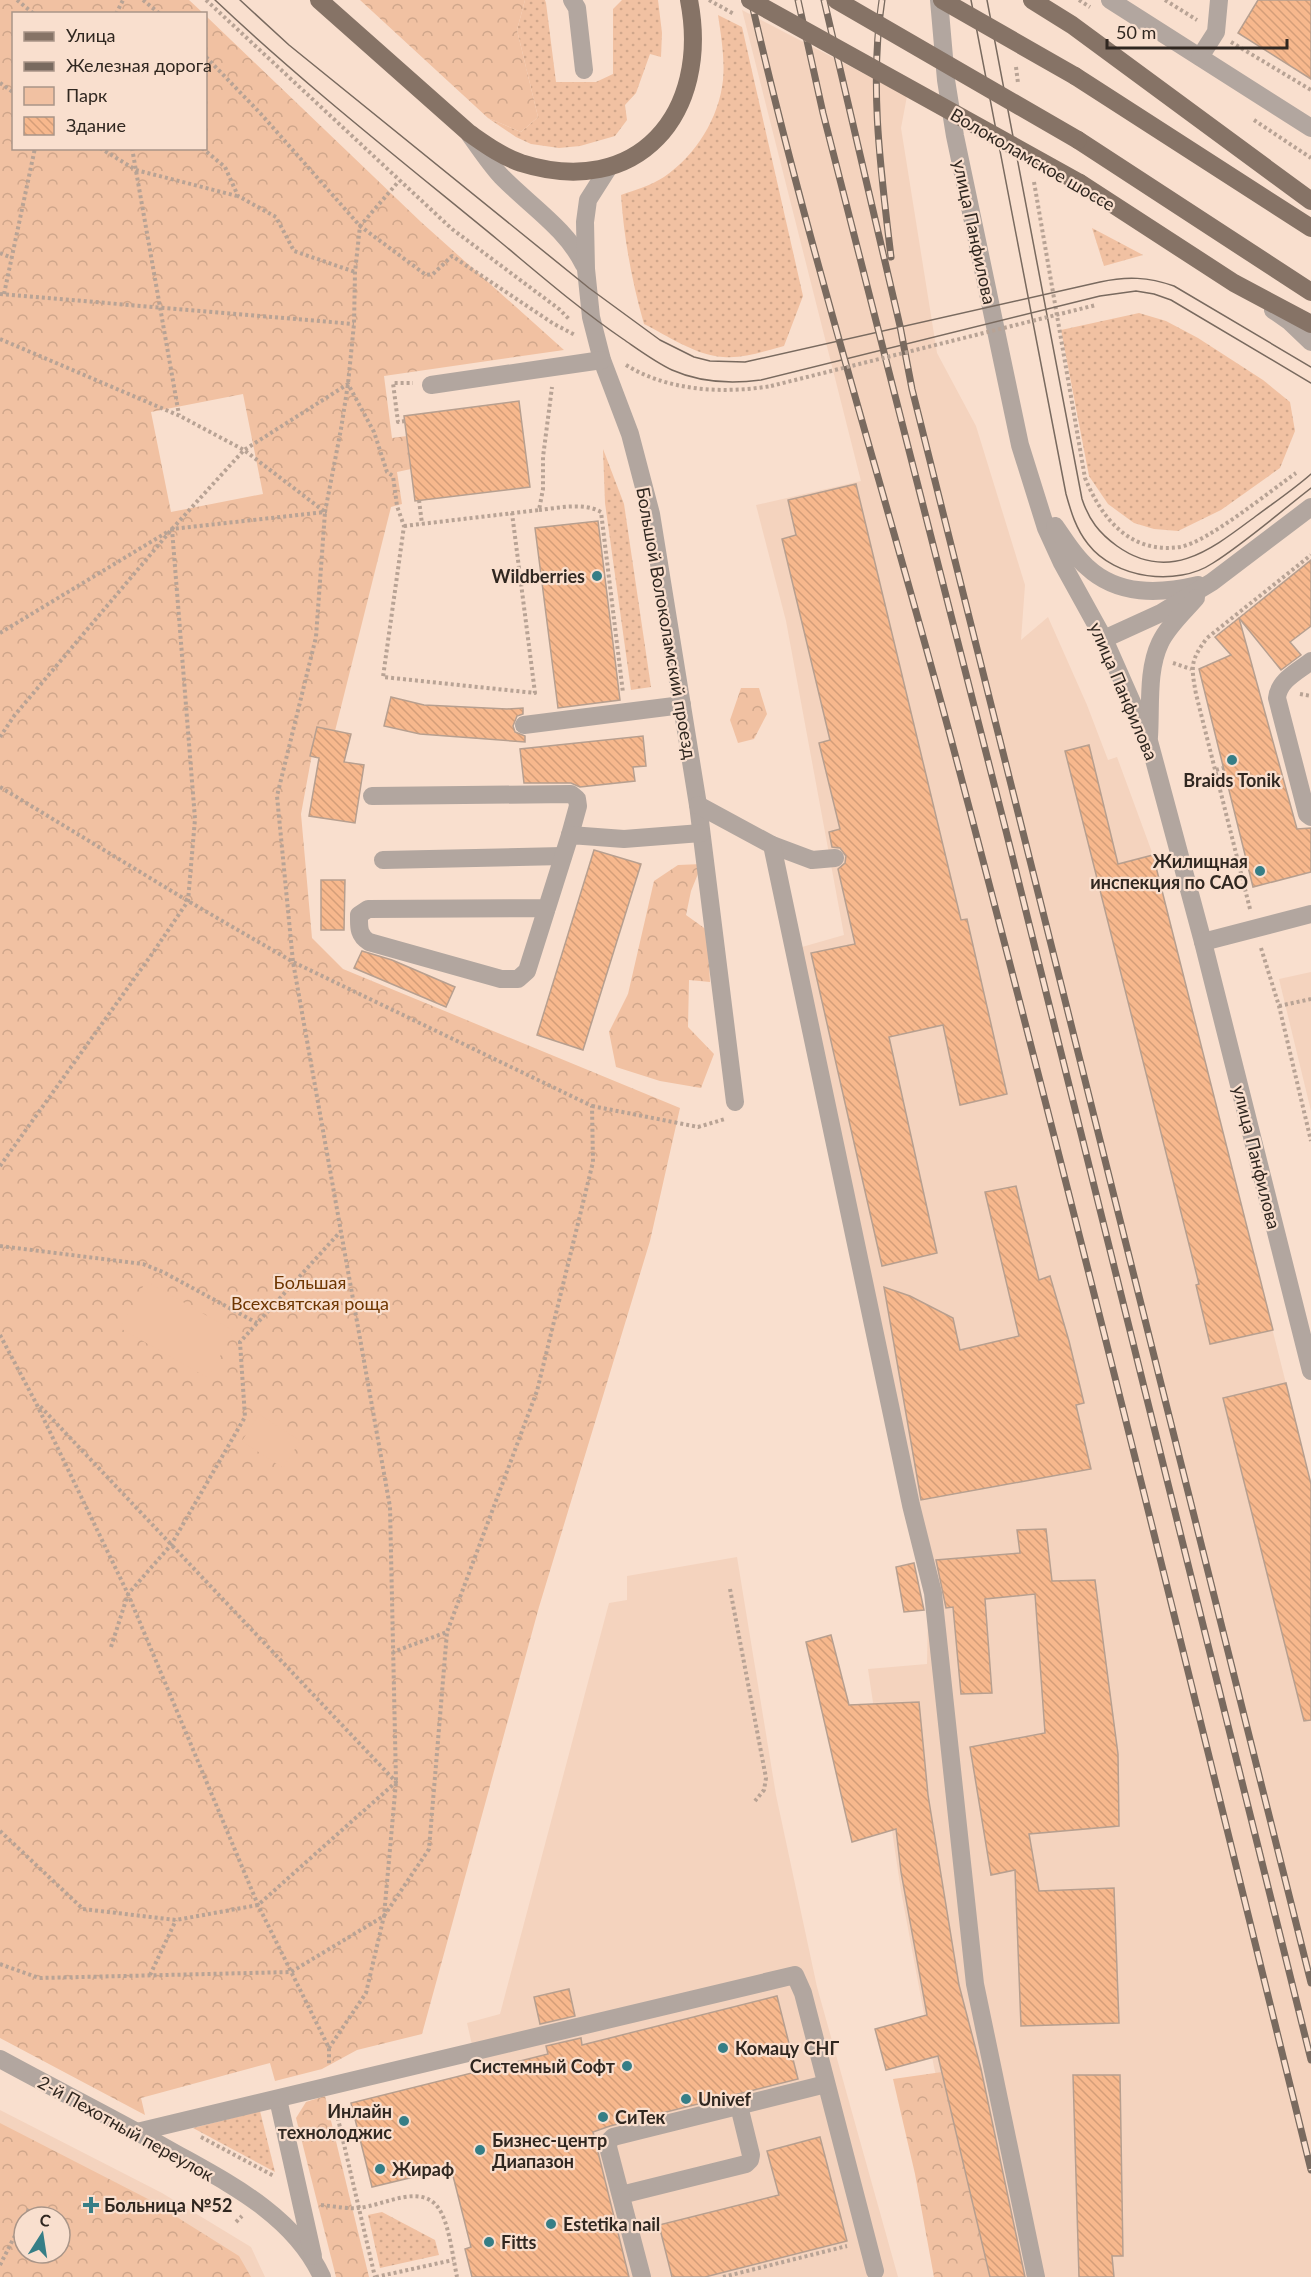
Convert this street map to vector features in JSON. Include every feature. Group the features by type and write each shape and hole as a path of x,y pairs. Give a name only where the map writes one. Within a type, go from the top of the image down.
{"main road":[{"path":"319,0 469,133 496,152 520,162 554,171 581,172 609,167 630,159 650,147 669,123 682,97 692,61 689,0"},
{"name":"Волоколамское шоссе","path":"750,0 1080,183 1234,283 1311,324"},
{"name":"Волоколамское шоссе","path":"837,0 1078,140 1311,292"},
{"path":"1032,0 1072,25 1311,201"},
{"path":"940,5 1075,76 1311,228"}],"street":[{"path":"572,0 577,8 584,70"},
{"path":"1110,0 1311,128"},
{"path":"1200,57 1216,32 1219,0"},
{"name":"улица Панфилова","path":"940,5 955,136 1020,445 1046,528 1062,563 1104,639 1149,741 1203,942 1311,1371"},
{"path":"469,133 499,174 567,239 578,252 586,269"},
{"name":"Большой Волоколамский проезд","path":"609,167 588,200 585,222 586,269 591,317 600,354 630,434 651,514 698,805 735,1102"},
{"path":"1234,283 1288,321 1311,342"},
{"path":"431,385 552,368 600,354"},
{"path":"1040,505 1076,557 1103,579 1142,592 1185,588 1212,582"},
{"path":"1104,639 1161,613 1212,582 1311,507"},
{"path":"1149,741 1153,674 1161,641 1212,582"},
{"path":"1311,661 1283,682 1278,690 1277,698 1307,814 1311,817"},
{"path":"524,724 682,705"},
{"path":"372,796 571,794 577,799 578,806 570,835 563,856 547,908 527,971 518,979 501,979 364,939 359,930 359,915 368,909 547,908"},
{"path":"698,805 772,845 812,860 835,858"},
{"path":"570,835 624,839 701,833"},
{"path":"772,845 910,1504 933,1593 975,1984 1036,2277"},
{"path":"382,860 563,856"},
{"path":"1203,942 1311,914"},
{"path":"137,2132 795,1975 803,1993 875,2271"},
{"name":"2-й Пехотный переулок","path":"0,2059 137,2132 256,2201 293,2233 313,2258 322,2277"},
{"path":"642,2277 609,2141 613,2137 826,2084"},
{"path":"278,2099 303,2204 313,2258"},
{"path":"621,2195 746,2164 751,2155 739,2106"}],"path":[{"path":"17,0 32,12"},
{"path":"143,0 158,12"},
{"path":"206,0 452,229 559,309 600,354"},
{"path":"1165,0 1311,90"},
{"path":"147,12 150,6"},
{"path":"207,58 268,121 360,226 426,275 433,274 452,256 600,354 637,372 678,385 715,390 744,390 771,386 1096,305"},
{"path":"1015,64 1019,87"},
{"path":"35,150 12,258 2,294 354,324"},
{"path":"103,150 136,170 238,196 276,218 294,251 355,272"},
{"path":"132,150 180,416"},
{"path":"204,150 225,167 238,196"},
{"path":"1033,177 1085,478 1094,500 1110,523 1133,540 1157,546 1181,547 1205,537 1296,473"},
{"path":"329,2048 366,1993 384,1916 396,1782 390,1507 293,962 277,796 316,637 325,512 348,384 360,226 399,181"},
{"path":"0,253 12,258"},
{"path":"0,339 180,416 244,450 325,512"},
{"path":"540,510 552,368"},
{"path":"0,737 14,716 172,530 244,450 348,384"},
{"path":"348,384 374,432 387,472 393,476 397,506 404,526 383,677 535,693 512,513"},
{"path":"393,384 398,422 405,421"},
{"path":"419,500 422,524"},
{"path":"404,526 540,510 592,507 601,512 625,712"},
{"path":"0,633 172,530 325,512"},
{"path":"0,1166 188,901 195,819 172,530"},
{"path":"1311,555 1207,638 1196,652 1191,669 1255,928 1279,1006 1311,1141"},
{"path":"1168,655 1172,663 1191,669"},
{"path":"1216,770 1223,768"},
{"path":"0,787 293,962 592,1106 698,1128 724,1121 735,1102"},
{"path":"1279,1006 1311,999"},
{"path":"0,1964 39,1978 291,1972 384,1916 429,1849 447,1632 537,1391 593,1162 592,1106"},
{"path":"111,1647 128,1594 171,1545 245,1417 240,1342 340,1232"},
{"path":"0,1246 143,1264 163,1272 257,1323"},
{"path":"0,1335 36,1403 128,1594 258,1905 329,2048 330,2086 375,2277 453,2260"},
{"path":"36,1403 396,1782"},
{"path":"730,1589 766,1778 764,1790 755,1801"},
{"path":"393,1652 447,1632"},
{"path":"0,1831 83,1909 176,1920 258,1905 396,1782"},
{"path":"150,1975 176,1920"},
{"path":"182,2122 196,2135 276,2177"},
{"path":"303,2204 358,2208 412,2195 425,2198 434,2203 442,2215 457,2277"},
{"path":"723,2277 867,2241"},
{"path":"0,2265 12,2242"}],"shaded area":[{"path":"742,10 907,96 901,128 937,353 976,426 1025,585 1021,640 1048,617 1087,705 1108,760 1117,757 1153,855 1311,1483 1311,2277 981,2277 934,2067 901,1891 868,1669 927,1664 929,1562 802,947 844,935 786,621 756,505 861,481"},
{"path":"1311,972 1311,1111 1279,979"},
{"path":"737,1557 776,1795 817,1987 898,2277 472,2277 465,2249 471,2247 451,2168 372,2187 351,2103 478,2071 467,2023 500,2014 609,1603 627,1600 627,1576"},
{"name":"Больница №52","path":"0,2110 162,2193 251,2247 265,2277 0,2277"}],"green space":[{"name":"Большая Всехсвятская роща","path":"0,0 189,0 202,12 12,12 12,150 207,150 207,17 421,222 564,350 384,376 392,438 407,436 411,469 397,472 402,504 391,507 335,731 317,727 301,814 312,938 343,969 680,1108 650,1241 539,1607 422,2034 357,2050 322,2069 275,2081 270,2063 141,2098 145,2115 0,2038","holes":["243,394 263,494 171,512 151,412"]},
{"path":"360,0 525,0 517,30 538,117 521,132 488,118"},
{"path":"525,0 545,0 556,82 596,82 613,74 613,9 622,0 658,0 662,33 661,57 650,54 636,93 625,105 627,120 615,136 580,146 559,148 531,144 488,118 521,132 538,117 517,30"},
{"path":"718,15 742,27 803,296 784,346 738,357 702,353 644,324 629,260 621,195 654,182 676,168 696,147 711,122 721,94 723,80 723,55"},
{"path":"1092,228 1143,255 1104,266"},
{"path":"1139,313 1166,321 1198,338 1263,380 1290,402 1295,431 1280,468 1221,510 1178,531 1154,529 1134,523 1108,504 1089,476 1061,330"},
{"path":"603,449 624,504 651,687 631,690 605,503"},
{"path":"741,688 759,688 767,714 754,739 738,743 730,720"},
{"path":"702,864 691,891 686,915 707,930 710,982 689,980 688,1027 714,1054 701,1088 660,1081 616,1067 609,1032 628,994 654,881 678,865"},
{"path":"146,1281 234,1331 208,1378 120,1328"},
{"path":"259,1414 300,1441 283,1468 242,1441"},
{"path":"942,2072 990,2277 934,2277 915,2174 893,2079"},
{"path":"325,2096 369,2277 336,2277 296,2118 306,2102"},
{"path":"260,2111 275,2172 193,2128"},
{"name":"Больница №52","path":"0,2123 148,2199 239,2256 251,2277 0,2277"},
{"path":"382,2212 435,2240 439,2255 380,2268 368,2215"}],"building":[{"path":"1258,0 1311,0 1311,79 1238,33"},
{"path":"519,401 530,487 415,501 404,416"},
{"path":"856,484 961,920 967,919 1007,1094 960,1105 943,1025 889,1037 937,1253 882,1266 811,953 855,944 838,869 845,863 846,856 840,848 832,847 829,832 840,829 819,743 830,740 782,539 796,535 788,500"},
{"path":"598,521 620,700 558,708 535,528"},
{"path":"1311,560 1311,626 1290,642 1301,655 1281,670 1239,618"},
{"path":"1239,618 1297,829 1311,828 1311,872 1253,887 1199,669 1231,655 1215,637"},
{"path":"391,697 424,705 523,708 523,714 517,716 513,726 515,732 525,736 525,742 420,734 384,726"},
{"path":"317,727 351,734 344,762 364,765 355,823 309,816 319,758 310,756"},
{"path":"643,736 646,766 633,767 635,781 580,787 571,783 524,783 520,749"},
{"path":"1089,745 1118,864 1153,855 1273,1330 1210,1344 1196,1285 1199,1284 1065,751"},
{"path":"594,850 641,864 583,1050 537,1035"},
{"path":"321,880 345,880 344,930 321,930"},
{"path":"362,951 392,960 455,987 446,1007 354,968"},
{"path":"1016,1186 1039,1280 1050,1276 1069,1341 1084,1403 1076,1405 1091,1469 921,1500 884,1287 910,1296 953,1318 960,1350 1019,1336 985,1192"},
{"path":"1286,1383 1311,1484 1311,1720 1304,1721 1223,1398"},
{"path":"1046,1529 1052,1581 1095,1580 1118,1754 1119,1826 1029,1834 1039,1891 1114,1888 1119,2023 1021,2026 1015,1870 991,1875 970,1747 1045,1733 1035,1594 985,1599 992,1693 961,1694 953,1607 946,1608 936,1560 1020,1553 1017,1530"},
{"path":"914,1563 924,1610 904,1612 896,1567"},
{"path":"831,1635 849,1705 919,1702 928,1795 959,1985 981,2069 1025,2277 990,2277 938,2056 886,2070 875,2029 927,2015 901,1872 896,1829 852,1842 806,1642"},
{"path":"569,1989 575,2016 540,2024 534,1997"},
{"name":"Бизнес-центр Диапазон","path":"777,1996 798,2079 593,2132 629,2277 472,2277 465,2249 471,2247 451,2168 372,2187 351,2103 548,2054 546,2046 581,2038 582,2045"},
{"path":"1073,2075 1120,2075 1123,2256 1112,2256 1114,2277 1079,2277"},
{"path":"820,2137 847,2241 705,2277 672,2277 659,2225 779,2195 767,2151"}],"tram line":[{"path":"215,0 319,93 575,303 647,356 666,367 694,378 739,382 761,380 1100,296 1136,291 1171,300 1311,383"},
{"path":"240,0 289,45 589,288 660,340 694,357 710,361 745,362 1100,282 1137,278 1174,286 1311,367"},
{"path":"971,0 1066,494 1074,520 1088,544 1100,556 1130,572 1165,577 1198,571 1225,555 1311,488"},
{"path":"987,0 1082,499 1095,526 1117,546 1136,557 1155,562 1173,562 1207,550 1224,540 1311,474"}],"railway":[{"path":"751,0 797,186 926,647 998,917 1134,1453 1311,2170"},
{"path":"798,0 823,113 1006,831 1311,2060"},
{"path":"824,0 900,326 912,389 1311,1983"},
{"path":"882,0 878,32 876,97 880,161 891,257"}],"place":[{"name":"Wildberries","path":"597,576"},
{"name":"Braids Tonik","path":"1232,760"},
{"name":"Жилищная инспекция по САО","path":"1260,871"},
{"name":"Комацу СНГ","path":"723,2048"},
{"name":"Системный Софт","path":"627,2066"},
{"name":"Univef","path":"686,2099"},
{"name":"СиТек","path":"603,2117"},
{"name":"Инлайн технолоджис","path":"404,2121"},
{"name":"Бизнес-центр Диапазон","path":"480,2150"},
{"name":"Жираф","path":"380,2169"},
{"name":"Больница №52","path":"91,2205"},
{"name":"Estetika nail","path":"551,2224"},
{"name":"Fitts","path":"489,2242"}]}
